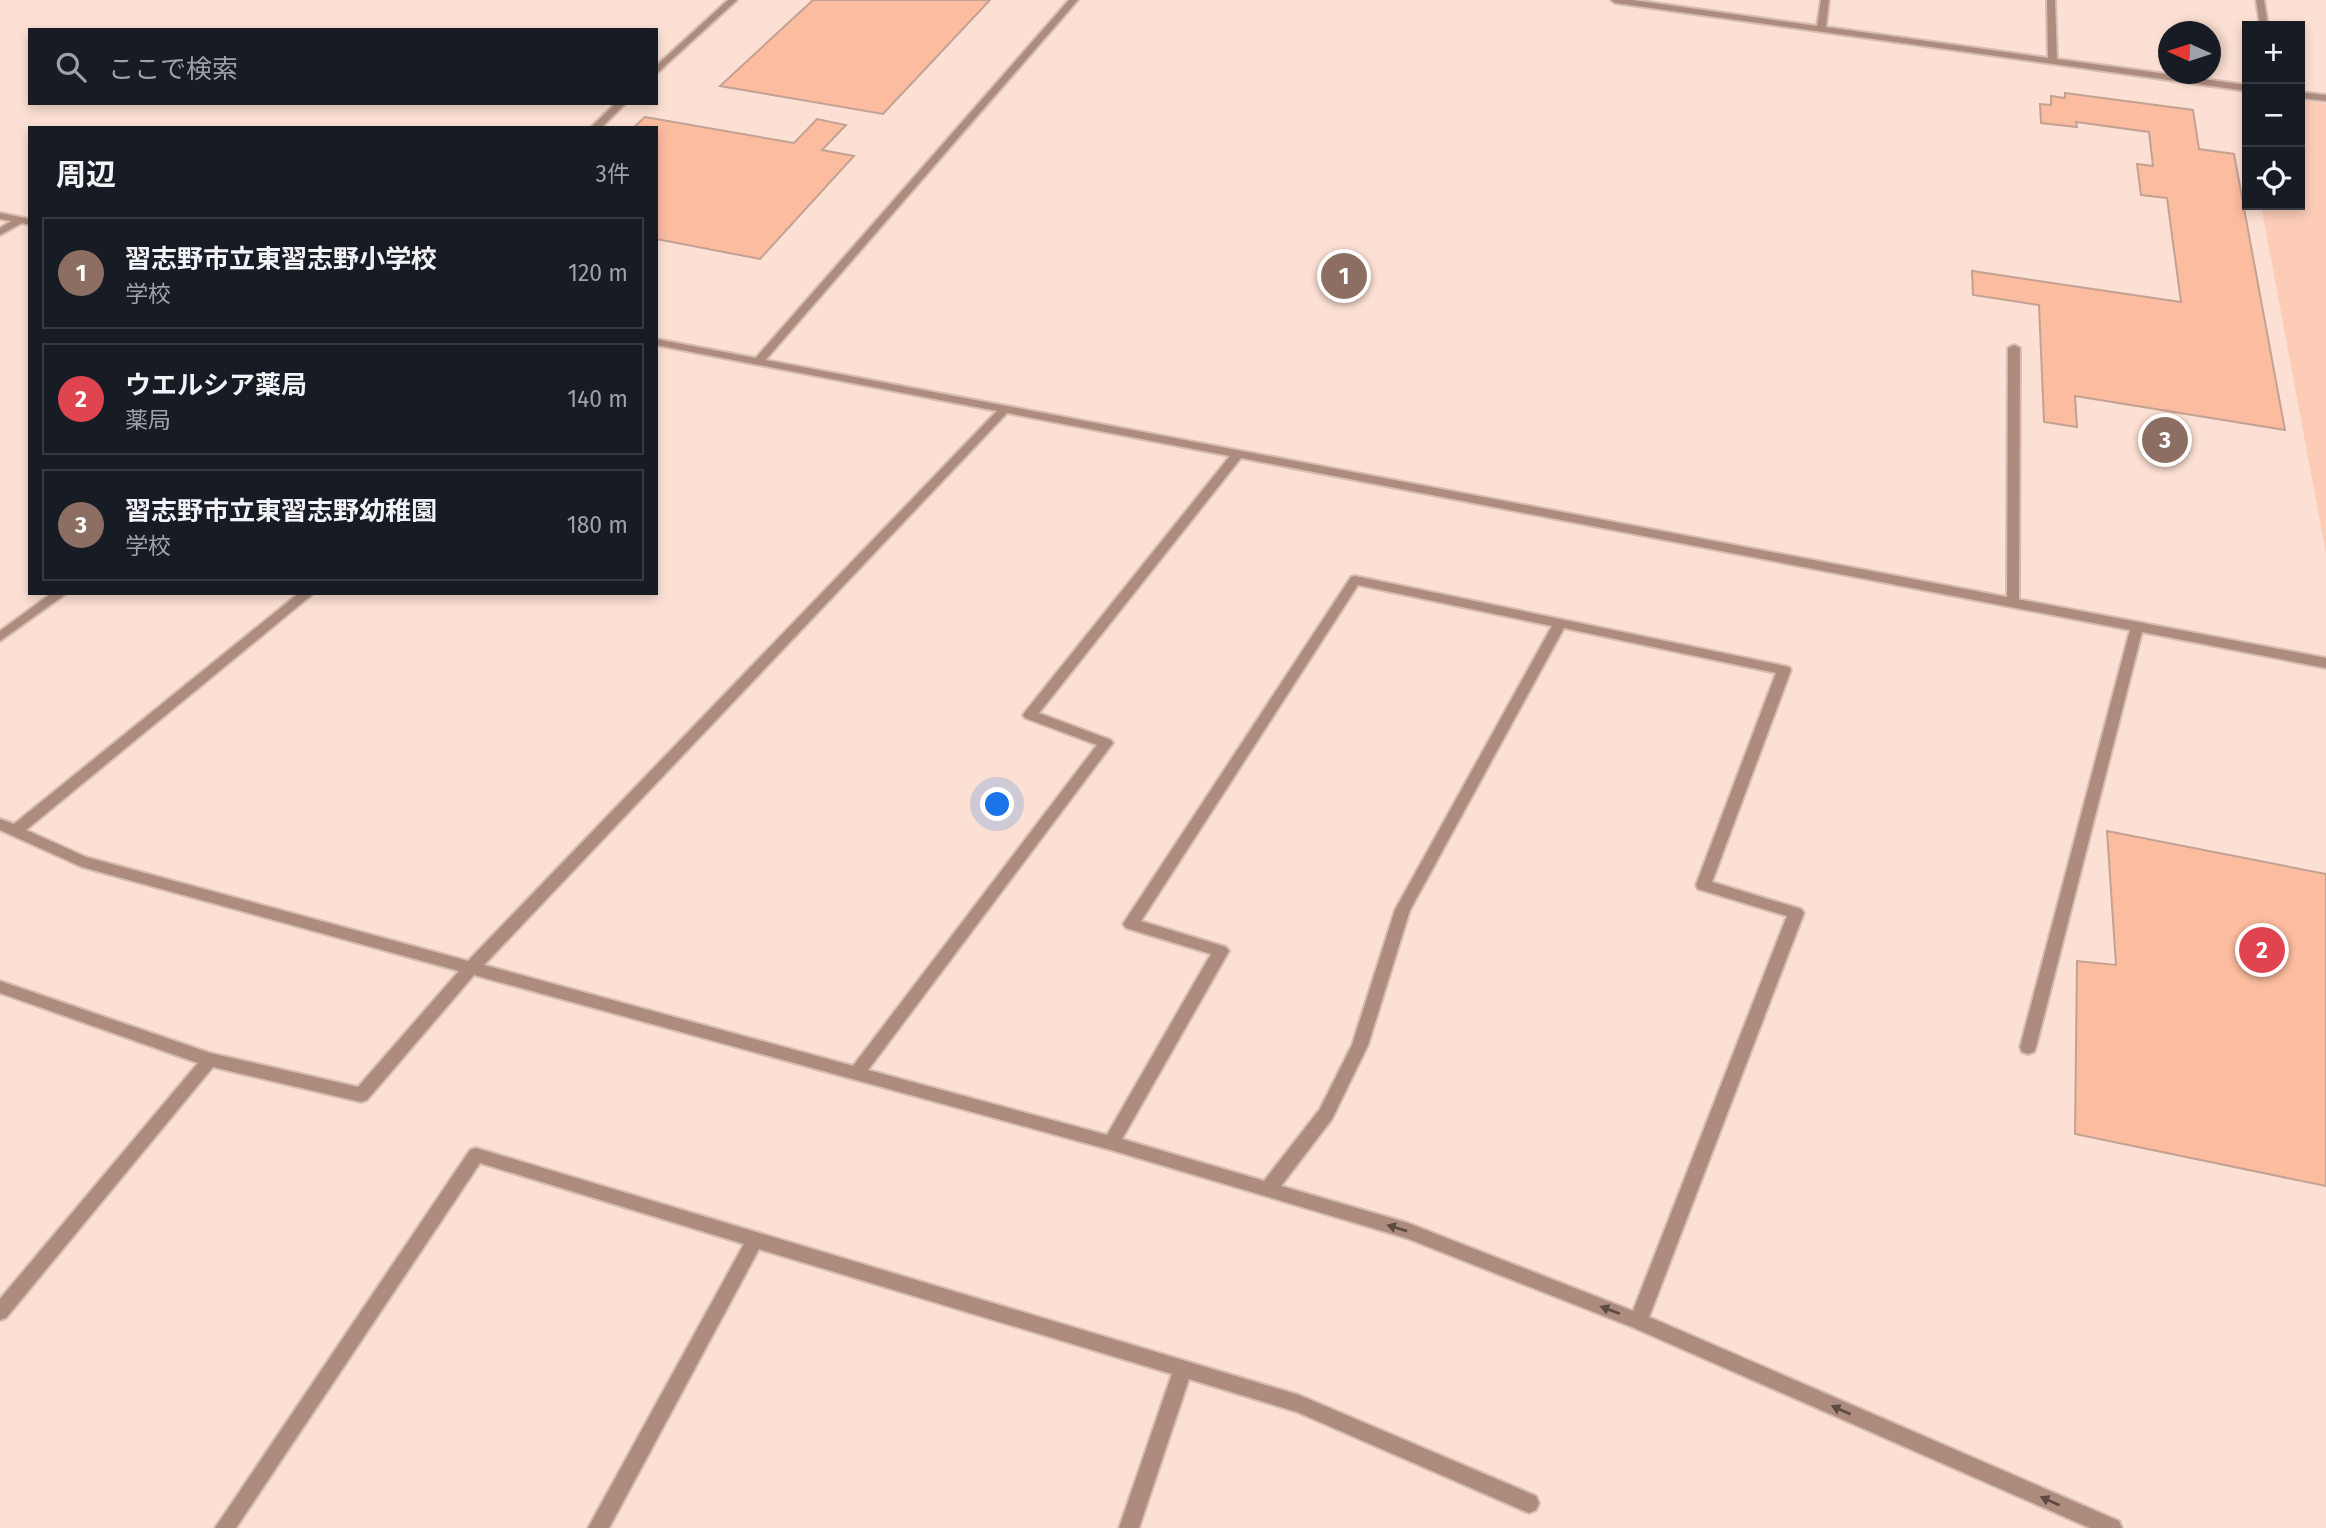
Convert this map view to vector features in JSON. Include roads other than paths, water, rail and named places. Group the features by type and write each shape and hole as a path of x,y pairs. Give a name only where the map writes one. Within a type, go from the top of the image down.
{"street":[{"path":"658,69 733,0"},
{"path":"758,362 1074,0"},
{"path":"1615,0 2242,87"},
{"path":"1821,29 1825,0"},
{"path":"2051,0 2053,61"},
{"path":"2260,0 2263,21"},
{"path":"2305,96 2326,98"},
{"path":"597,126 619,105"},
{"path":"0,216 25,221"},
{"path":"0,232 25,221"},
{"path":"658,342 2326,663"},
{"path":"2013,602 2014,348"},
{"path":"0,987 210,1060 361,1095 470,969 1005,409"},
{"path":"856,1074 1105,743 1030,715 1238,454"},
{"path":"1111,1143 1221,951 1131,924 1356,580 1559,625 1784,670 1703,885 1796,913 1638,1321"},
{"path":"0,637 58,595"},
{"path":"305,595 7,827 82,861 1111,1143 1408,1231 1638,1321 2112,1528"},
{"path":"1268,1189 1326,1114 1360,1045 1404,910 1559,625"},
{"path":"2028,1047 2137,626"},
{"path":"0,1312 6,1295 210,1060"},
{"path":"225,1528 476,1156 1299,1404 1529,1503"},
{"path":"598,1528 755,1240"},
{"path":"1129,1528 1183,1369"}],"place":[{"name":"習志野市立東習志野小学校","path":"1344,276"},
{"name":"習志野市立東習志野幼稚園","path":"2165,440"},
{"name":"ウエルシア薬局","path":"2262,950"}]}
